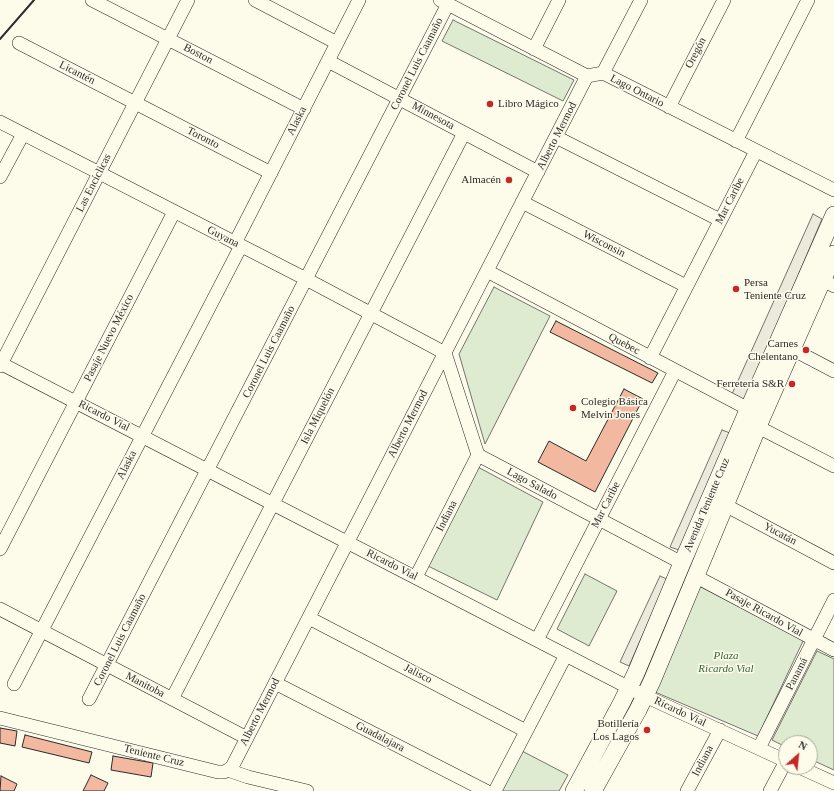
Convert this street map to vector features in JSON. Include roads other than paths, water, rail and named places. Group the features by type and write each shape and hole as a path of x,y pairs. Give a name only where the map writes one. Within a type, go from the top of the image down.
{"main road":[{"name":"Avenida Teniente Cruz","path":"593,791 645,696 725,505 756,418 834,215"},
{"name":"Avenida Teniente Cruz","path":"574,791 629,687 682,563 756,418 828,283 834,254"}],"street":[{"name":"Boston","path":"92,0 304,109"},
{"name":"Las Encíclicas","path":"0,364 188,0"},
{"path":"254,0 337,43"},
{"name":"Alaska","path":"14,684 142,436 238,244 271,173 359,0"},
{"path":"534,49 559,0"},
{"path":"603,73 641,0"},
{"name":"Oregón","path":"669,107 724,0"},
{"path":"736,141 808,0"},
{"path":"452,3 534,49 587,76"},
{"name":"Coronel Luis Caamaño","path":"90,699 399,98 452,3"},
{"name":"Licantén","path":"19,43 135,103"},
{"name":"Minnesota","path":"328,61 538,172"},
{"name":"Lago Ontario","path":"587,76 603,73 834,190"},
{"name":"Alberto Mermod","path":"228,770 232,767 587,76"},
{"name":"Toronto","path":"135,103 271,173"},
{"name":"Guyana","path":"0,122 306,279 445,353"},
{"name":"Isla Miquelón","path":"172,698 464,132"},
{"path":"0,177 23,134"},
{"path":"556,137 720,220"},
{"name":"Mar Caribe","path":"650,358 756,151"},
{"name":"Wisconsin","path":"522,202 686,286"},
{"name":"Pasaje Nuevo México","path":"0,549 174,212"},
{"name":"Quebec","path":"487,271 675,371 834,466"},
{"path":"792,350 834,371"},
{"path":"445,353 478,455"},
{"name":"Ricardo Vial","path":"0,364 645,696 778,757"},
{"name":"Mar Caribe","path":"537,640 675,371"},
{"name":"Lago Salado","path":"478,455 682,563"},
{"name":"Indiana","path":"416,577 478,455"},
{"name":"Yucatán","path":"725,505 834,563"},
{"name":"Pasaje Ricardo Vial","path":"695,576 834,650"},
{"name":"Panamá","path":"759,748 834,600"},
{"name":"Manitoba","path":"0,609 247,738"},
{"name":"Jalisco","path":"309,618 526,731"},
{"path":"496,791 566,655"},
{"name":"Guadalajara","path":"275,683 486,791"},
{"name":"Teniente Cruz","path":"0,718 218,772 228,770 248,777 307,791"},
{"name":"Indiana","path":"687,791 720,730"},
{"path":"770,791 779,775"},
{"path":"816,775 834,783"}],"place":[{"name":"Libro Mágico","path":"490,104"},
{"name":"Almacén","path":"509,180"},
{"name":"Persa Teniente Cruz","path":"736,289"},
{"name":"Carnes Chelentano","path":"806,350"},
{"name":"Ferretería S&R","path":"792,384"},
{"name":"Colegio Básica Melvin Jones","path":"573,408"},
{"name":"Botillería Los Lagos","path":"647,730"}],"park label":[{"name":"Plaza Ricardo Vial","path":"726,662"}]}
